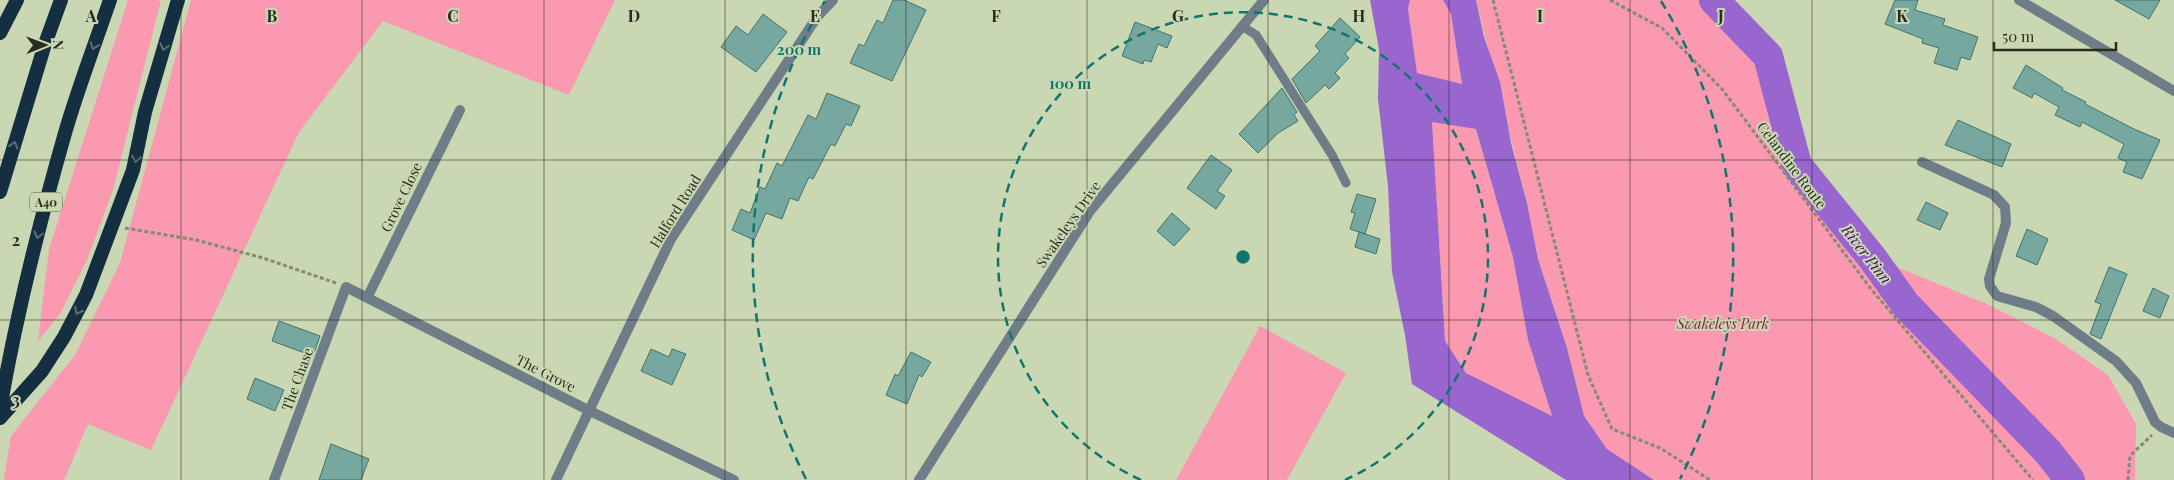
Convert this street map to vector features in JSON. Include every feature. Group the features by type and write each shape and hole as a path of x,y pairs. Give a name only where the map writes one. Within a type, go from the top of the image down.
{"highway":[{"path":"0,33 16,0"},
{"path":"0,192 45,44 61,0"},
{"name":"A40","path":"0,409 26,281 48,196 66,131 110,0"},
{"path":"0,418 42,370 64,338 86,295 134,170 145,112 178,0"}],"street":[{"name":"Halford Road","path":"556,480 671,239 817,17 833,0"},
{"name":"Swakeleys Drive","path":"919,480 1090,211 1264,0"},
{"path":"2019,0 2174,91"},
{"name":"Grove Close","path":"368,296 460,110"},
{"path":"1922,162 1994,196 2005,207 2006,223 1989,279 1990,286 1997,296 2036,307 2053,316 2116,361 2136,383 2150,413 2161,427 2174,433"},
{"name":"The Grove","path":"346,287 368,296 590,411 734,480"},
{"name":"The Chase","path":"274,480 346,287"}],"lane":[{"path":"1242,26 1256,35 1332,155 1346,184"}],"path":[{"path":"1493,0 1588,375 1612,429 1660,448 1710,480"},
{"name":"Celandine Route","path":"1610,0 1662,28 1722,89 1871,289 2033,480"},
{"path":"114,225 223,247 263,258 346,287"},
{"path":"2128,480 2130,456 2161,427"}],"green space":[{"path":"128,0 161,0 113,190 87,260 60,314 38,341 49,249"},
{"path":"191,0 615,0 569,95 383,21 299,132 151,450 88,424 64,480 4,480 11,436 75,355 120,263"},
{"path":"1410,0 1443,0 1451,14 1462,84 1417,73 1408,9"},
{"name":"Swakeleys Park","path":"1476,0 1727,0 1751,26 1813,174 1870,256 1987,304 2056,339 2108,375 2136,424 2135,480 1654,480 1607,449 1584,416 1567,348 1538,259 1527,203"},
{"path":"1432,121 1476,129 1513,257 1528,340 1552,417 1466,373 1445,341"},
{"path":"1260,326 1346,373 1287,480 1176,480"}],"shaded area":[{"path":"1370,0 1410,0 1408,9 1417,73 1462,84 1451,14 1443,0 1476,0 1484,37 1500,82 1511,143 1527,203 1538,259 1567,348 1584,416 1607,449 1654,480 1566,480 1412,384 1405,335 1392,272 1388,186 1378,99 1379,49","holes":["1432,122 1476,129 1513,257 1528,340 1552,416 1466,373 1445,341"]}],"building":[{"path":"893,0 904,0 926,10 892,81 850,63 859,44 864,46 877,20 883,23"},
{"path":"1895,0 1918,0 1915,10 1945,19 1943,25 1978,37 1970,60 1961,57 1957,70 1934,63 1939,48 1922,43 1923,39 1885,24"},
{"path":"2115,0 2160,0 2149,19"},
{"path":"763,14 787,32 756,72 721,47 736,26 748,35"},
{"path":"1340,18 1360,37 1345,54 1349,58 1335,73 1340,78 1329,89 1325,85 1306,103 1292,79 1320,51 1315,46"},
{"path":"1135,22 1172,36 1167,48 1158,44 1151,62 1144,60 1143,64 1122,56"},
{"path":"2026,65 2063,88 2062,90 2086,102 2085,104 2160,140 2142,179 2123,172 2127,162 2118,158 2124,144 2082,122 2080,127 2055,115 2059,107 2034,93 2032,98 2013,88"},
{"path":"1282,88 1297,112 1294,115 1298,121 1278,133 1258,153 1239,134"},
{"path":"827,93 860,106 851,126 846,124 835,146 831,144 813,179 809,177 798,201 790,198 782,219 766,213 754,240 732,230 741,209 750,213 760,187 765,189 777,163 782,166 808,115 816,119"},
{"path":"1958,120 2011,144 2002,167 1945,145"},
{"path":"1211,155 1232,170 1217,191 1225,196 1216,209 1187,188"},
{"path":"1357,194 1376,199 1365,234 1350,229 1355,213 1351,212"},
{"path":"1926,202 1948,213 1940,230 1917,220"},
{"path":"1172,213 1190,229 1174,246 1157,231"},
{"path":"2027,229 2048,239 2037,265 2016,256"},
{"path":"1359,232 1380,239 1376,254 1355,247"},
{"path":"2109,267 2127,274 2101,339 2090,334 2101,304 2095,302"},
{"path":"2153,288 2169,296 2160,318 2143,311"},
{"path":"279,321 320,336 313,356 272,341"},
{"path":"651,349 669,357 672,349 686,354 672,385 641,371"},
{"path":"911,352 931,362 922,377 919,375 907,404 886,395 895,374 898,376"},
{"path":"255,378 284,390 275,411 247,399"},
{"path":"331,444 369,459 361,480 319,480"}],"waterway":[{"name":"River Pinn","path":"1714,0 1768,56 1797,165 1873,259 1906,305 2048,452 2070,480"}]}
